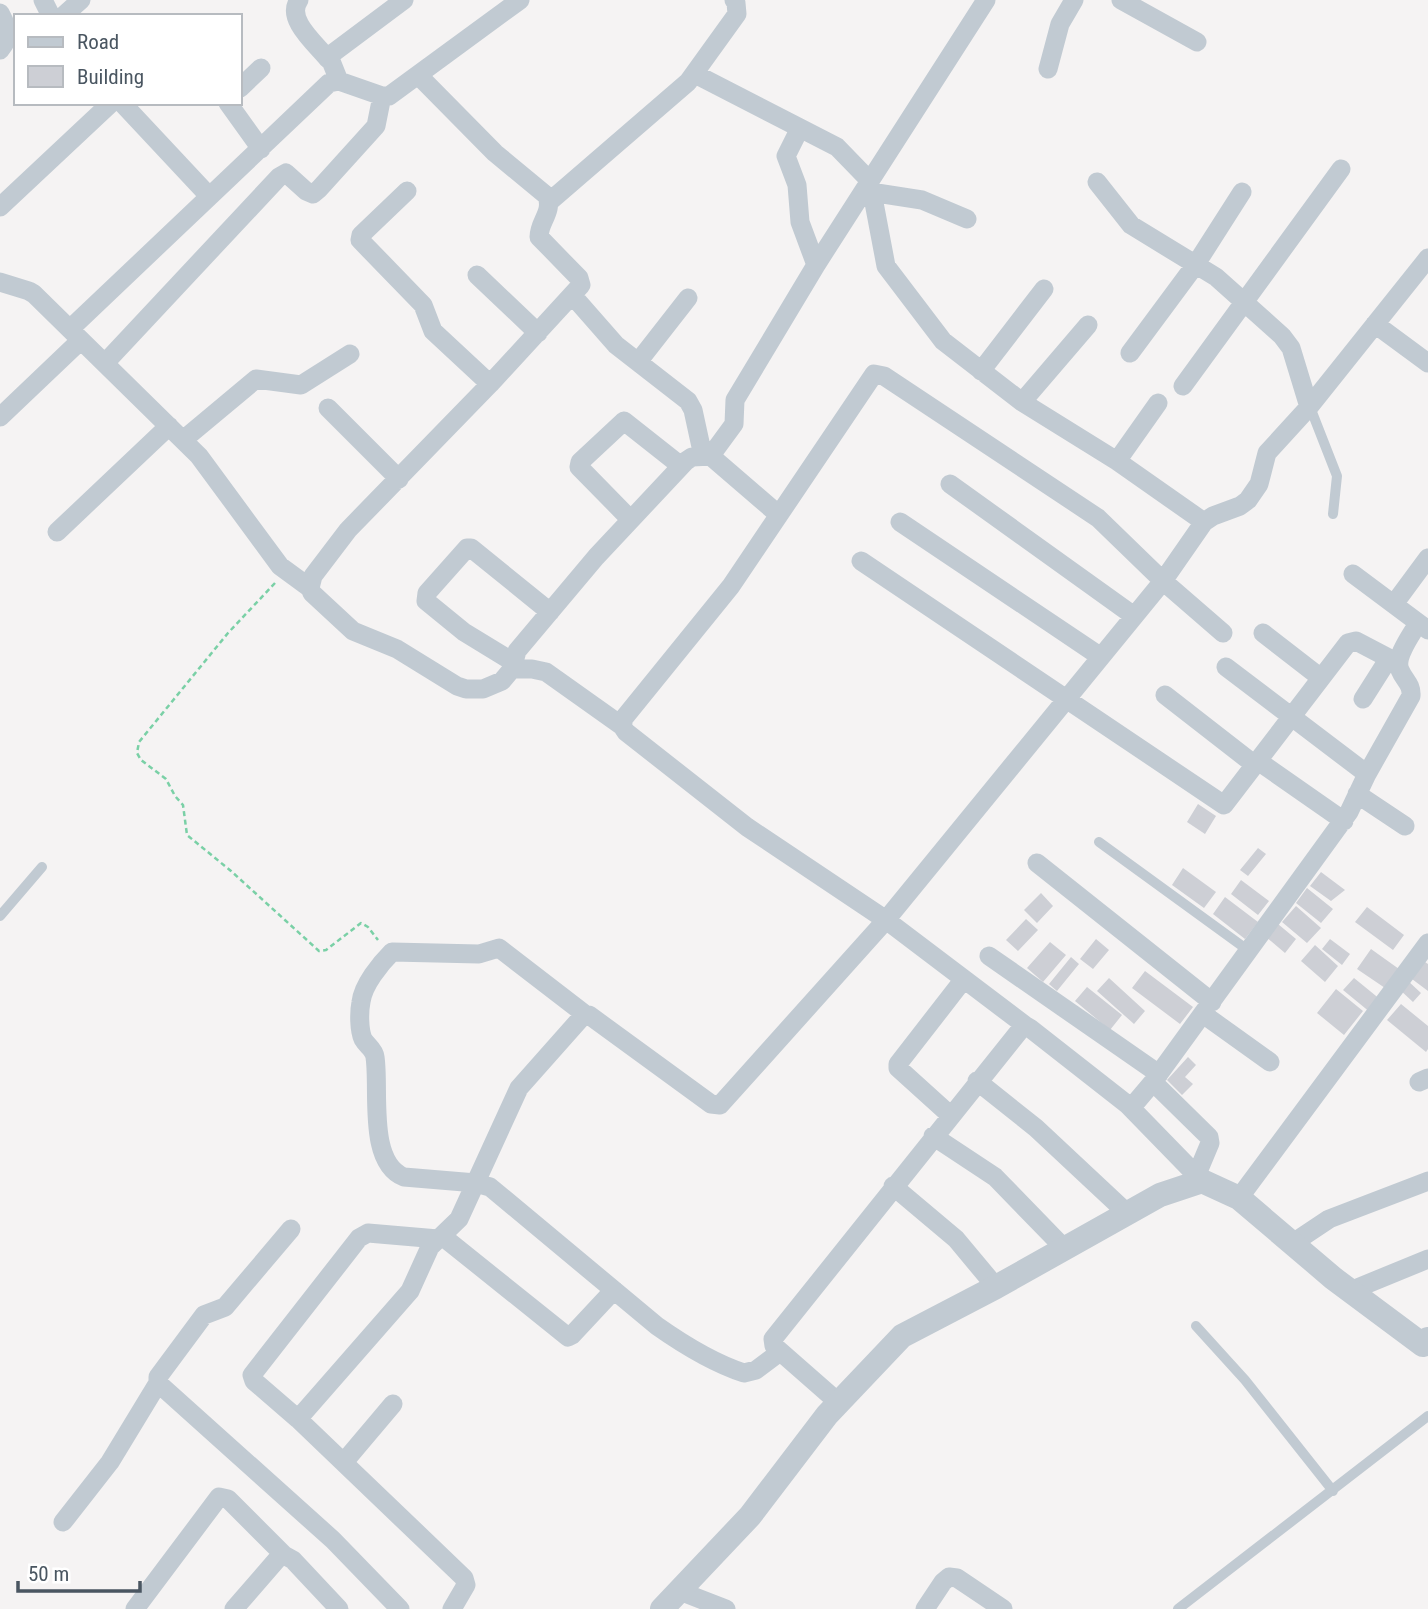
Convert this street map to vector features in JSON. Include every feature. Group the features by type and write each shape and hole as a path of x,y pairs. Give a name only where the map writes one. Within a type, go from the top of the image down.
{"street":[{"path":"65,14 81,0"},
{"path":"299,0 295,4 297,20 328,59 339,81"},
{"path":"328,59 330,54 404,0"},
{"path":"0,417 209,196 329,83 339,81 382,96 396,93 520,0"},
{"path":"549,202 695,74 737,14 734,0"},
{"path":"0,282 29,290 200,456 286,572 310,588 334,615 353,631 397,649 466,689 483,689 496,685 513,665 517,651 630,519 689,458 707,456 734,424 734,400 816,265 869,188 986,0"},
{"path":"1048,69 1060,24 1074,0"},
{"path":"1121,0 1197,42"},
{"path":"0,13 9,29 8,40 0,50"},
{"path":"242,86 261,68"},
{"path":"695,74 840,149 869,188 888,271 943,341 1022,402 1118,460 1204,522"},
{"path":"310,588 313,576 348,530 580,289 581,281 539,237 539,231 549,211 549,202 543,192 506,164 419,76"},
{"path":"105,363 279,177 286,173 313,194 319,189 376,126 382,96"},
{"path":"0,207 109,105"},
{"path":"124,105 209,196"},
{"path":"229,105 261,149"},
{"path":"800,128 786,156 797,185 800,222 816,265"},
{"path":"1183,386 1341,169"},
{"path":"1097,182 1130,225 1216,276 1286,341 1309,407"},
{"path":"869,188 922,200 967,219"},
{"path":"407,191 361,235 360,240 423,305 433,331 490,384"},
{"path":"1130,353 1196,264 1241,192"},
{"path":"780,1352 756,1370 744,1373 739,1371 681,1343 493,1190 476,1182 404,1177 396,1174 384,1159 379,1136 375,1056 363,1038 360,1010 362,994 389,954 395,951 479,954 499,948 586,1015 717,1106 886,920 1163,581 1204,522 1248,500 1258,484 1267,453 1309,407 1428,258"},
{"path":"477,275 538,333"},
{"path":"981,371 1044,289"},
{"path":"573,296 610,340 691,405 707,456 779,515"},
{"path":"638,362 688,298"},
{"path":"1375,324 1428,363"},
{"path":"1022,402 1088,325"},
{"path":"183,440 256,379 303,385 350,354"},
{"path":"622,726 624,718 731,586 871,376 879,374 1098,518 1163,581 1223,633"},
{"path":"1118,460 1158,403"},
{"path":"328,408 399,479"},
{"path":"630,519 579,467 580,462 624,421 681,466"},
{"path":"58,532 169,426"},
{"path":"950,484 1134,616"},
{"path":"900,522 1101,657"},
{"path":"550,612 471,548 467,548 427,593 426,601 464,632 513,665 546,672 622,726 626,732 747,827 886,920 1131,1108 1200,1177 1239,1198 1350,1291 1423,1345 1428,1339"},
{"path":"1394,604 1428,558"},
{"path":"861,561 1222,805 1228,803 1351,641 1393,660 1412,688 1411,696 1344,821 1156,1078 1131,1108"},
{"path":"1353,574 1423,626 1363,699"},
{"path":"1264,633 1321,678"},
{"path":"1226,667 1367,774"},
{"path":"1165,695 1257,763 1344,821"},
{"path":"1357,794 1405,826"},
{"path":"1037,863 1270,1062"},
{"path":"1239,1198 1428,943"},
{"path":"669,1600 750,1516 827,1415 902,1336 1160,1195 1200,1177 1210,1143 1209,1137 1156,1078 989,956"},
{"path":"950,1115 898,1068 898,1064 964,979"},
{"path":"298,1419 410,1291 426,1252 459,1219 519,1088 586,1015"},
{"path":"839,1403 780,1352 774,1346 774,1339 977,1081 1021,1029 1026,1027"},
{"path":"977,1081 1036,1128 1128,1214"},
{"path":"933,1136 995,1177 1064,1248"},
{"path":"1293,1244 1329,1219 1428,1181"},
{"path":"893,1186 957,1238 996,1287"},
{"path":"63,1522 110,1462 158,1383 158,1377 204,1315 225,1307 291,1229"},
{"path":"452,1609 465,1589 464,1578 344,1462 254,1381 252,1376 356,1241 368,1233 440,1238 568,1337 614,1290"},
{"path":"1350,1291 1428,1259"},
{"path":"158,1383 333,1540 400,1609"},
{"path":"344,1462 393,1404"},
{"path":"135,1609 219,1497 228,1499 284,1555 293,1560 339,1609"},
{"path":"234,1609 280,1556 284,1555"},
{"path":"925,1609 943,1582 950,1577 957,1578 1003,1609"},
{"path":"669,1600 726,1609"}],"lane":[{"path":"1309,407 1337,476 1333,514"},
{"path":"1099,842 1249,951"},
{"path":"0,916 42,867"},
{"path":"1196,1326 1245,1380 1333,1491"},
{"path":"1178,1609 1428,1416"}],"path":[{"path":"286,572 228,633 139,743 137,753 141,760 166,779 183,805 187,835 231,870 319,951 326,950 361,923 368,927 389,954"}],"building":[{"path":"1198,804 1216,816 1205,834 1187,822"},
{"path":"1258,848 1266,854 1248,876 1240,870"},
{"path":"1183,868 1216,892 1204,908 1172,885"},
{"path":"1321,872 1345,890 1331,901 1310,886"},
{"path":"1241,880 1269,901 1258,915 1231,894"},
{"path":"1307,888 1333,909 1321,923 1296,903"},
{"path":"1041,893 1053,906 1037,923 1024,910"},
{"path":"1225,897 1258,922 1245,939 1213,914"},
{"path":"1296,906 1321,928 1307,943 1282,922"},
{"path":"1367,907 1404,935 1393,950 1355,922"},
{"path":"1026,919 1038,930 1018,951 1006,940"},
{"path":"1278,924 1296,939 1285,953 1266,937"},
{"path":"1096,939 1109,950 1093,969 1080,959"},
{"path":"1330,939 1350,954 1342,965 1322,949"},
{"path":"1050,942 1066,955 1043,982 1027,968"},
{"path":"1315,945 1338,966 1325,982 1301,961"},
{"path":"1371,949 1399,969 1385,988 1357,969"},
{"path":"1071,957 1079,964 1057,991 1049,984"},
{"path":"1425,962 1428,964 1428,991 1412,979"},
{"path":"1145,971 1193,1007 1180,1024 1132,988"},
{"path":"1109,978 1145,1011 1134,1024 1097,991"},
{"path":"1354,978 1381,1000 1371,1013 1343,990"},
{"path":"1407,980 1421,993 1413,1002 1399,989"},
{"path":"1087,987 1122,1015 1110,1030 1075,1001"},
{"path":"1336,989 1363,1011 1344,1035 1317,1013"},
{"path":"1401,1004 1428,1026 1426,1052 1387,1020"},
{"path":"1188,1057 1196,1065 1185,1077 1193,1084 1182,1095 1167,1080"}]}
